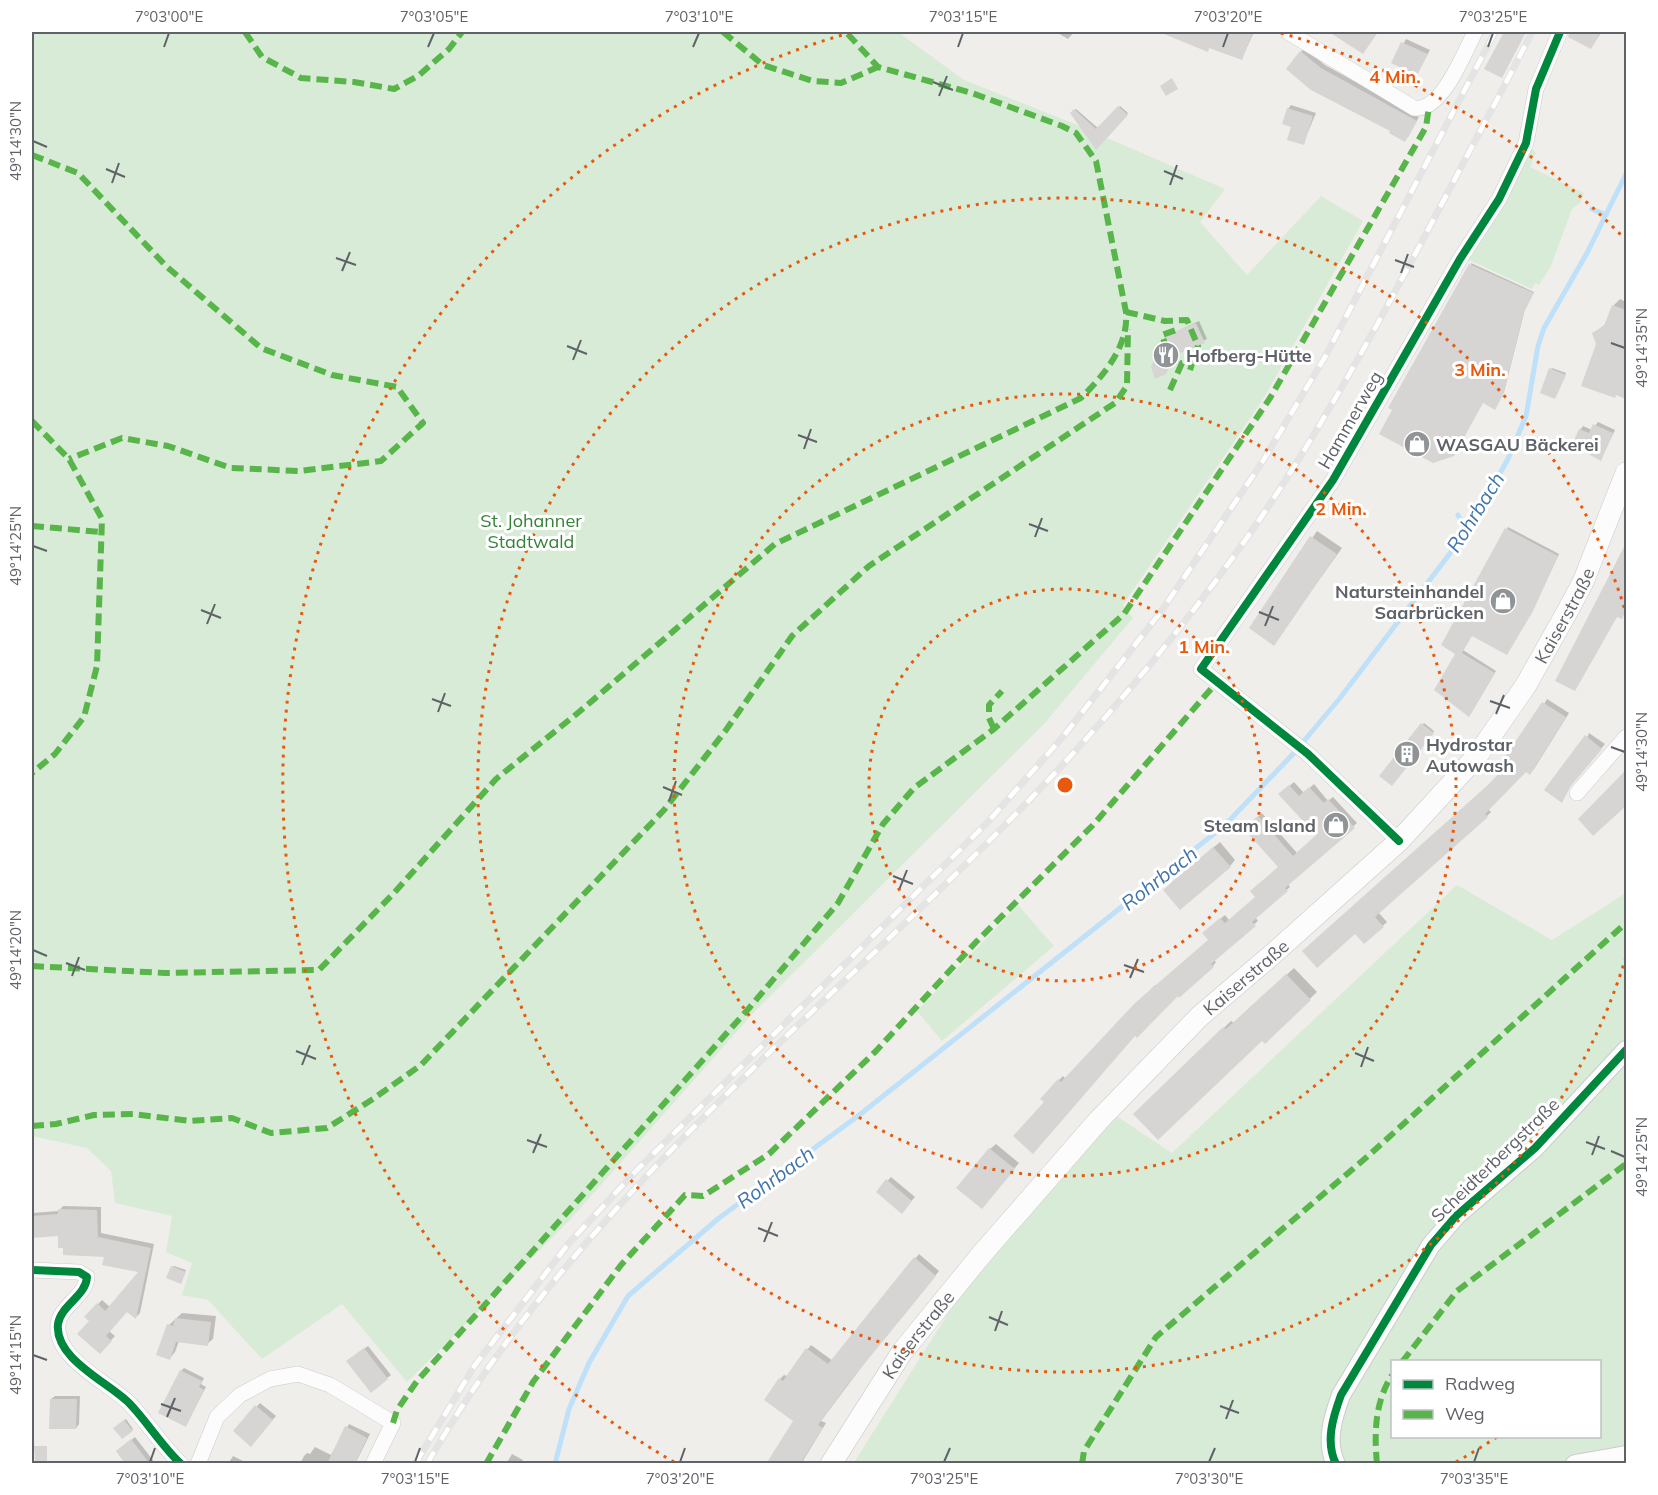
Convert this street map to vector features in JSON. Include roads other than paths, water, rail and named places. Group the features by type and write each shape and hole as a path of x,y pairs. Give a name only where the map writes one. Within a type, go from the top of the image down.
{"main road":[{"name":"Kaiserstraße","path":"831,1464 902,1352 981,1255 1098,1121 1200,1016 1399,841 1458,780 1493,735 1526,685 1583,582 1626,473"}],"street":[{"path":"1288,32 1414,108 1429,107 1438,100 1475,32"},
{"name":"Hammerweg","path":"1399,841 1308,754 1201,669 1334,480 1460,259 1499,199 1526,143 1536,89 1560,32"},
{"path":"1577,793 1626,737"},
{"name":"Scheidterbergstraße","path":"1335,1464 1330,1439 1332,1418 1341,1395 1431,1245 1456,1216 1535,1148 1626,1050"},
{"path":"32,1270 79,1272 87,1278 87,1285 63,1313 58,1323 63,1344 70,1356 129,1402 181,1464"},
{"path":"198,1464 217,1417 240,1395 270,1379 298,1374 330,1385 393,1423 373,1464"},
{"path":"1575,1464 1626,1455"}],"waterway":[{"name":"Rohrbach","path":"555,1464 569,1409 589,1363 628,1296 719,1218 858,1116 1225,825 1293,754 1340,698 1467,531 1508,459 1526,416 1538,346 1544,328 1587,253 1626,174"},
{"path":"1592,209 1606,215"},
{"path":"1458,515 1467,531"}],"railway":[{"path":"415,1464 475,1365 569,1243 636,1171 986,824 1062,738 1160,613 1261,464 1325,357 1495,32"},
{"path":"427,1464 493,1361 567,1266 647,1175 732,1089 995,835 1102,721 1195,608 1260,519 1335,399 1403,277 1532,32"}],"place":[{"name":"Hofberg-Hütte","path":"1166,355"},
{"name":"WASGAU Bäckerei","path":"1417,444"},
{"name":"Natursteinhandel Saarbrücken","path":"1503,601"},
{"name":"Hydrostar Autowash","path":"1407,754"},
{"name":"Steam Island","path":"1336,825"}],"park label":[{"name":"St. Johanner Stadtwald","path":"531,530"}]}
